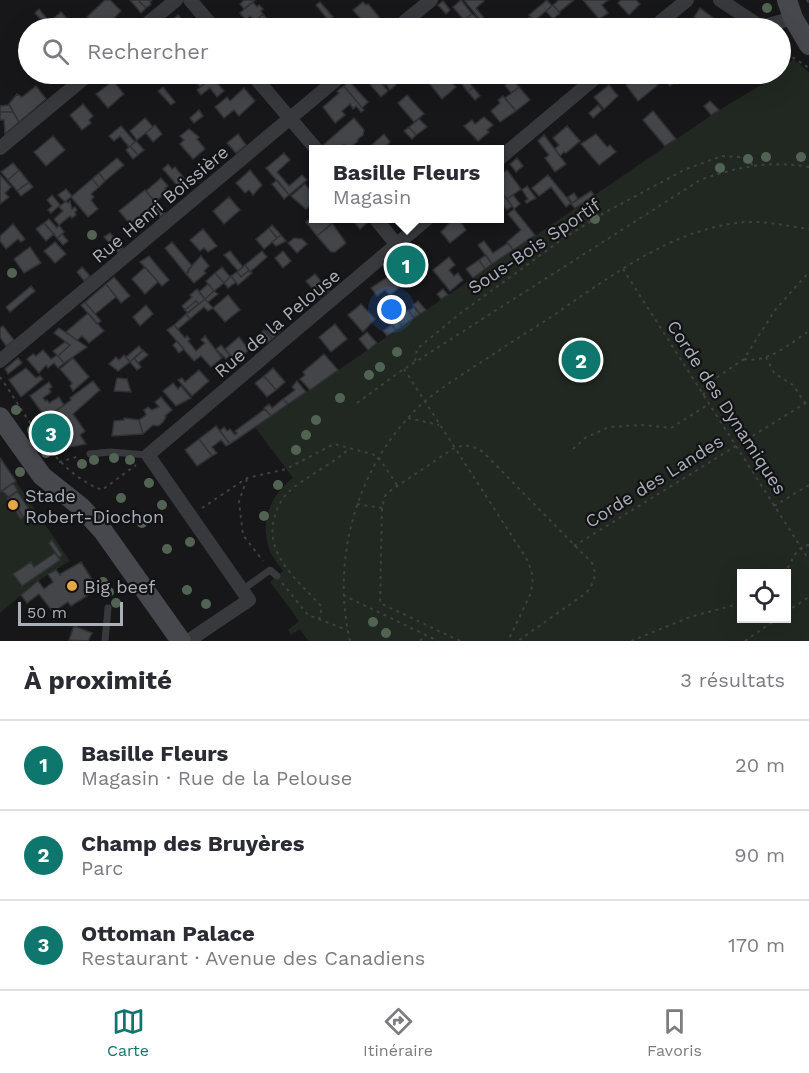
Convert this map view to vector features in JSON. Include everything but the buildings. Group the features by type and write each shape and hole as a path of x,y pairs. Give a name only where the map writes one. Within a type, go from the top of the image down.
{"main road":[{"path":"790,9 809,45"},
{"path":"0,417 42,476 81,507 103,531 181,641"}],"street":[{"path":"154,18 176,0"},
{"path":"190,0 205,18"},
{"path":"409,18 431,0"},
{"path":"665,18 687,0"},
{"path":"720,0 748,18"},
{"path":"777,18 790,9"},
{"path":"0,148 77,84"},
{"path":"261,84 313,145"},
{"name":"Rue Henri Boissière","path":"0,361 330,84"},
{"path":"504,155 588,84"},
{"path":"378,223 397,245"},
{"name":"Rue de la Pelouse","path":"148,455 423,223"},
{"path":"148,455 249,600 188,641"}],"lane":[{"path":"90,454 110,452 148,455"},
{"path":"242,590 270,570 277,576"},
{"path":"105,641 108,608"}],"path":[{"path":"791,56 809,68"},
{"name":"Sous-Bois Sportif","path":"416,362 417,349 458,315 564,238 604,213 686,169 722,156 739,157 753,165"},
{"path":"357,403 404,369 688,186 726,171 753,165 775,163 809,167"},
{"path":"350,641 343,595 345,547 357,504 372,468 408,418 425,401 622,269 694,232 724,225 756,222 809,229"},
{"name":"Corde des Dynamiques","path":"622,269 809,560"},
{"path":"703,395 716,378 744,359 775,310 809,272"},
{"path":"744,359 766,357 809,331"},
{"path":"766,357 774,373 793,385 805,403"},
{"path":"404,369 528,561 533,577 531,593 508,641"},
{"path":"0,377 59,462 88,485 102,490 148,455"},
{"name":"Corde des Landes","path":"574,546 809,401"},
{"path":"573,448 585,438 609,427 641,425 671,428 709,405"},
{"path":"408,418 439,425"},
{"path":"195,513 247,478 286,469 334,444 379,458 397,485"},
{"path":"460,641 380,603 382,508 385,496 397,485 454,448 468,445 481,451 592,563 596,577 586,593 518,641"},
{"path":"319,620 322,607 283,565 274,547 273,523 278,505 292,489 350,448"},
{"path":"59,462 90,454"},
{"path":"247,478 239,501 243,536 270,570"},
{"path":"774,506 809,485"},
{"path":"357,504 382,508"},
{"path":"785,569 796,551 809,545"},
{"path":"277,576 308,615 347,630"},
{"path":"343,595 438,641"},
{"path":"791,609 809,597"},
{"path":"631,641 690,617 737,604"},
{"path":"745,641 771,623"},
{"path":"420,641 426,635"}],"shaded area":[{"path":"793,59 809,72 809,641 308,641 300,629 291,635 288,630 299,621 270,582 283,571 270,551 266,520 278,493 293,478 255,427 719,110 763,84 791,84 791,61"},
{"path":"0,458 70,561 38,581 0,613"}],"place":[{"name":"Basille Fleurs","path":"406,265"},
{"name":"Champ des Bruyères","path":"581,360"},
{"name":"Ottoman Palace","path":"51,433"},
{"name":"Stade Robert-Diochon","path":"13,505"},
{"name":"Big beef","path":"72,586"}]}
